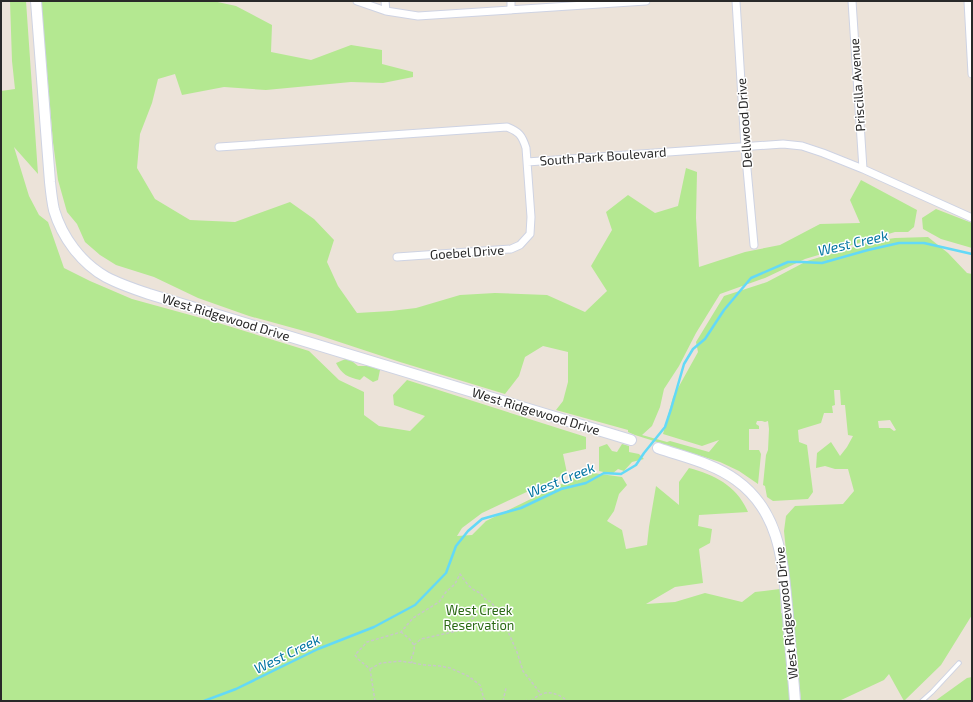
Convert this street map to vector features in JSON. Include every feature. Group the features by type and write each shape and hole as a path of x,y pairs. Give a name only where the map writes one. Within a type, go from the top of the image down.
{"street":[{"name":"West Ridgewood Drive","path":"36,1 50,182 54,210 58,222 72,246 80,256 97,271 117,282 149,294 631,440"},
{"path":"357,1 386,11 418,16 646,1"},
{"path":"385,1 386,11"},
{"path":"511,1 511,10"},
{"name":"Dellwood Drive","path":"736,1 745,147 754,245"},
{"name":"Priscilla Avenue","path":"852,1 863,169"},
{"path":"968,1 972,74"},
{"name":"South Park Boulevard","path":"219,147 507,127 516,131 524,140 527,162 783,144 802,146 863,169 972,218"},
{"name":"Goebel Drive","path":"397,257 511,249 520,245 530,234 531,218 527,162"},
{"name":"West Ridgewood Drive","path":"658,448 703,463 729,475 754,496 772,523 781,557 785,587 795,701"}],"lane":[{"path":"922,701 959,663"}],"path":[{"path":"375,701 370,669 355,655 367,642 401,632 413,618 439,602 446,592 455,584 460,574 468,585 480,593 494,606 494,610 498,612 502,618 518,652 522,671 542,694"},
{"path":"414,645 421,640 457,632 478,614 494,610"},
{"path":"401,632 414,645 415,650 411,657 412,663"},
{"path":"370,669 381,663 400,662 450,668 468,676 480,685 484,699 487,701"},
{"path":"503,701 506,688"},
{"path":"531,701 546,693 558,694 568,701"}],"green space":[{"name":"West Creek Reservation","path":"10,1 26,1 38,174 14,147 29,196 39,215 48,222 64,268 132,299 212,321 309,351 339,380 364,392 364,415 379,426 410,431 425,416 394,405 393,395 407,380 586,437 586,449 563,454 567,473 482,513 462,528 457,536 472,535 486,521 586,472 622,477 627,485 619,494 614,511 607,521 622,530 626,549 647,545 656,486 679,505 679,482 689,468 716,478 731,488 738,495 748,512 699,515 698,526 712,529 710,543 699,549 703,583 675,587 646,604 675,602 705,593 742,602 755,592 780,589 781,613 786,613 794,701 1,701 1,91 15,89 12,61"},
{"path":"41,1 213,1 236,6 272,25 271,52 311,60 351,45 382,50 382,64 413,72 413,77 383,83 351,82 266,90 224,87 182,95 175,74 158,79 152,103 140,134 137,168 155,199 190,220 235,222 290,202 314,219 334,240 327,262 338,286 357,313 416,308 460,295 495,293 547,295 585,312 607,291 591,266 612,230 606,212 628,195 655,213 678,206 686,168 697,172 696,218 699,267 745,252 780,245 820,224 860,223 850,200 861,180 917,210 914,227 908,232 895,232 805,259 765,278 720,294 696,333 679,366 664,389 660,407 652,426 642,435 709,452 719,440 702,446 663,434 673,397 698,352 696,342 724,296 767,282 807,261 874,241 895,238 928,237 948,253 967,273 972,274 972,615 941,665 904,701 889,674 884,680 839,701 801,701 784,531 786,516 795,506 843,504 854,491 848,469 835,469 825,466 816,468 817,453 831,442 840,456 853,436 848,435 845,405 841,405 840,390 834,390 835,405 832,406 833,413 824,413 821,423 798,430 799,442 807,445 813,492 808,499 773,501 767,497 765,486 763,485 766,455 768,450 768,421 757,421 756,424 759,426 759,429 749,429 749,450 759,450 761,454 758,484 739,471 720,462 635,435 628,432 628,430 556,410 563,401 568,382 568,352 543,346 525,357 519,376 505,394 315,334 249,316 198,298 154,277 116,265 100,255 85,242 77,224 67,212 58,180 53,142","holes":["890,420 896,430 894,431 890,428 879,428 878,421"]},
{"path":"936,209 972,223 972,248 941,239 923,229 922,218"},
{"path":"348,358 358,366 369,366 380,370 378,380 373,382 364,376 360,380 346,375 336,363"},
{"path":"607,444 612,451 617,452 622,444 629,446 629,452 639,454 644,459 632,462 624,471 618,469 612,474 599,471 599,447"},
{"path":"972,677 972,701 935,701 967,678"}],"waterway":[{"name":"West Creek","path":"204,701 236,689 318,649 374,627 415,605 446,573 456,546 468,531 482,519 521,508 561,489 586,483 604,473 621,474 636,465 665,427 684,364 693,349 705,339 724,310 751,278 788,262 822,263 899,243 924,243 972,254"}]}
